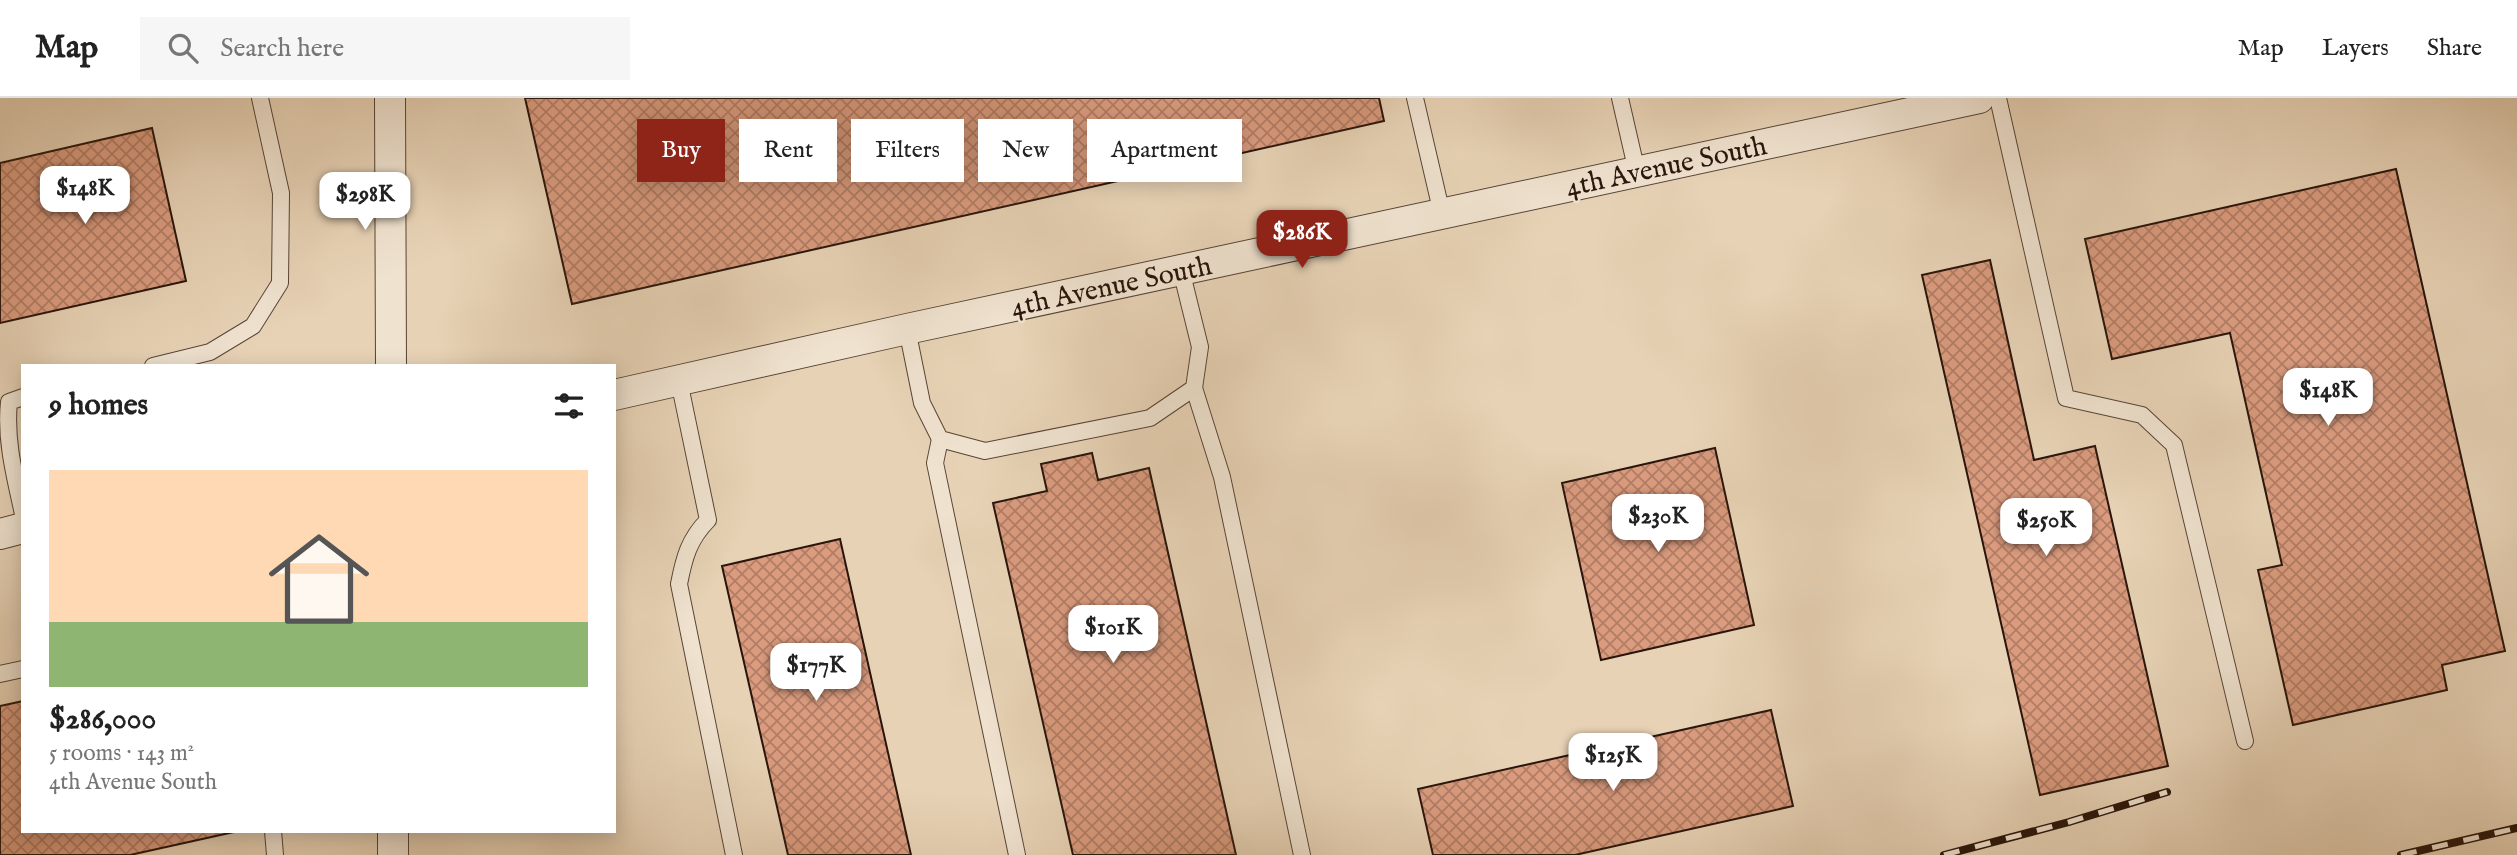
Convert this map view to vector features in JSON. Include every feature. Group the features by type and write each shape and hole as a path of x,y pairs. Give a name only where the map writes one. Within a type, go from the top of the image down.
{"street":[{"path":"390,98 391,364"},
{"name":"4th Avenue South","path":"616,395 907,329 1979,98"},
{"path":"0,534 21,529"},
{"path":"393,833 393,855"}],"lane":[{"path":"161,364 210,352 253,326 280,283 281,193 260,98"},
{"path":"1415,98 1442,214"},
{"path":"1620,98 1637,172"},
{"path":"1998,98 2066,398 2142,415 2174,445 2245,741"},
{"path":"1181,270 1200,347 1194,388 1222,477 1301,855"},
{"path":"907,329 922,403 940,439 935,463 1017,855"},
{"path":"679,381 708,520 696,531 686,550 678,584 734,855"},
{"path":"940,439 985,451 1138,421 1150,418 1194,388"},
{"path":"21,398 9,402 7,418 11,457 21,504"},
{"path":"0,674 21,669"},
{"path":"273,833 275,855"}],"building":[{"path":"525,98 1379,98 1384,121 1242,153 1242,119 1087,119 1087,182 1113,182 572,304"},
{"path":"152,128 186,281 0,323 0,163"},
{"path":"2396,169 2505,651 2442,665 2447,690 2293,725 2258,570 2282,565 2230,333 2112,359 2085,239"},
{"path":"1990,260 2034,460 2095,446 2168,766 2040,795 1922,275"},
{"path":"1715,448 1754,625 1601,660 1562,483"},
{"path":"1092,453 1098,480 1149,468 1236,855 1073,855 993,503 1047,491 1041,464"},
{"path":"840,539 911,855 788,855 722,566"},
{"path":"21,701 21,833 229,833 130,855 0,855 0,706"},
{"path":"1771,710 1793,806 1575,855 1433,855 1418,789"}],"railway":[{"path":"1944,855 2069,822 2167,792"},
{"path":"2401,855 2517,828"}]}
